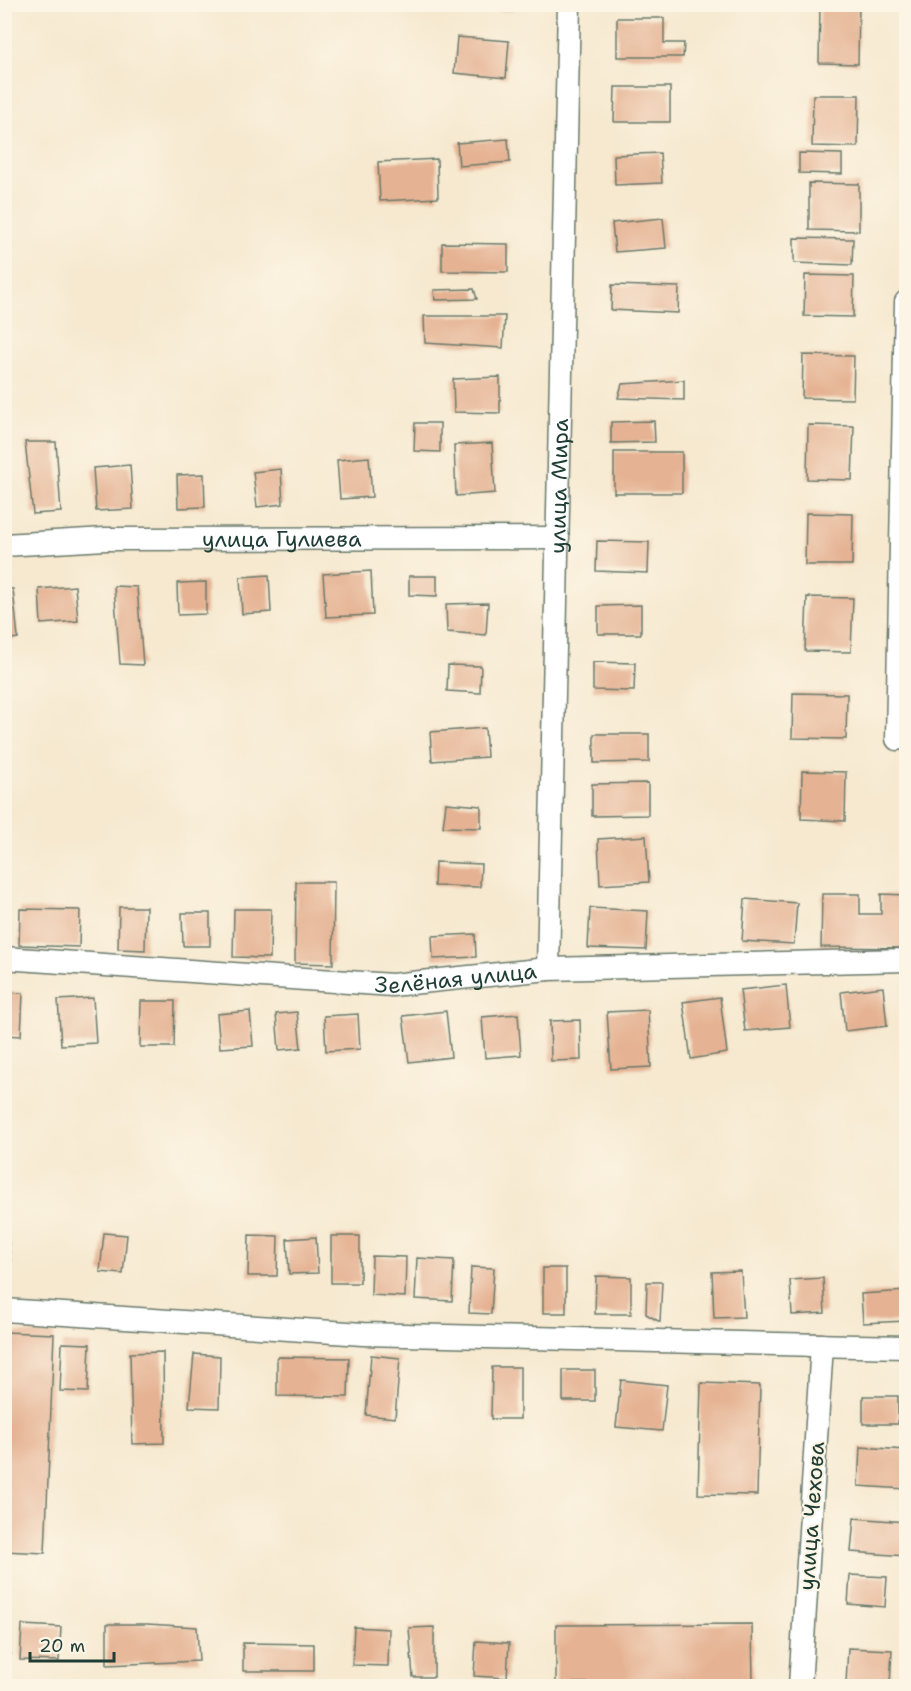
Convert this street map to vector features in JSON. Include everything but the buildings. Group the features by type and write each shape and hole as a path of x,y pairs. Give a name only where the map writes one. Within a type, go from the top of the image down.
{"street":[{"name":"улица Мира","path":"548,969 569,4"},
{"path":"897,739 906,302"},
{"name":"улица Гулиева","path":"4,544 105,539 558,538"},
{"name":"Зелёная улица","path":"4,958 392,985 548,969 906,960"},
{"path":"4,1310 363,1334 906,1347"},
{"path":"795,1344 822,1345"},
{"name":"улица Чехова","path":"800,1686 822,1345"}]}
